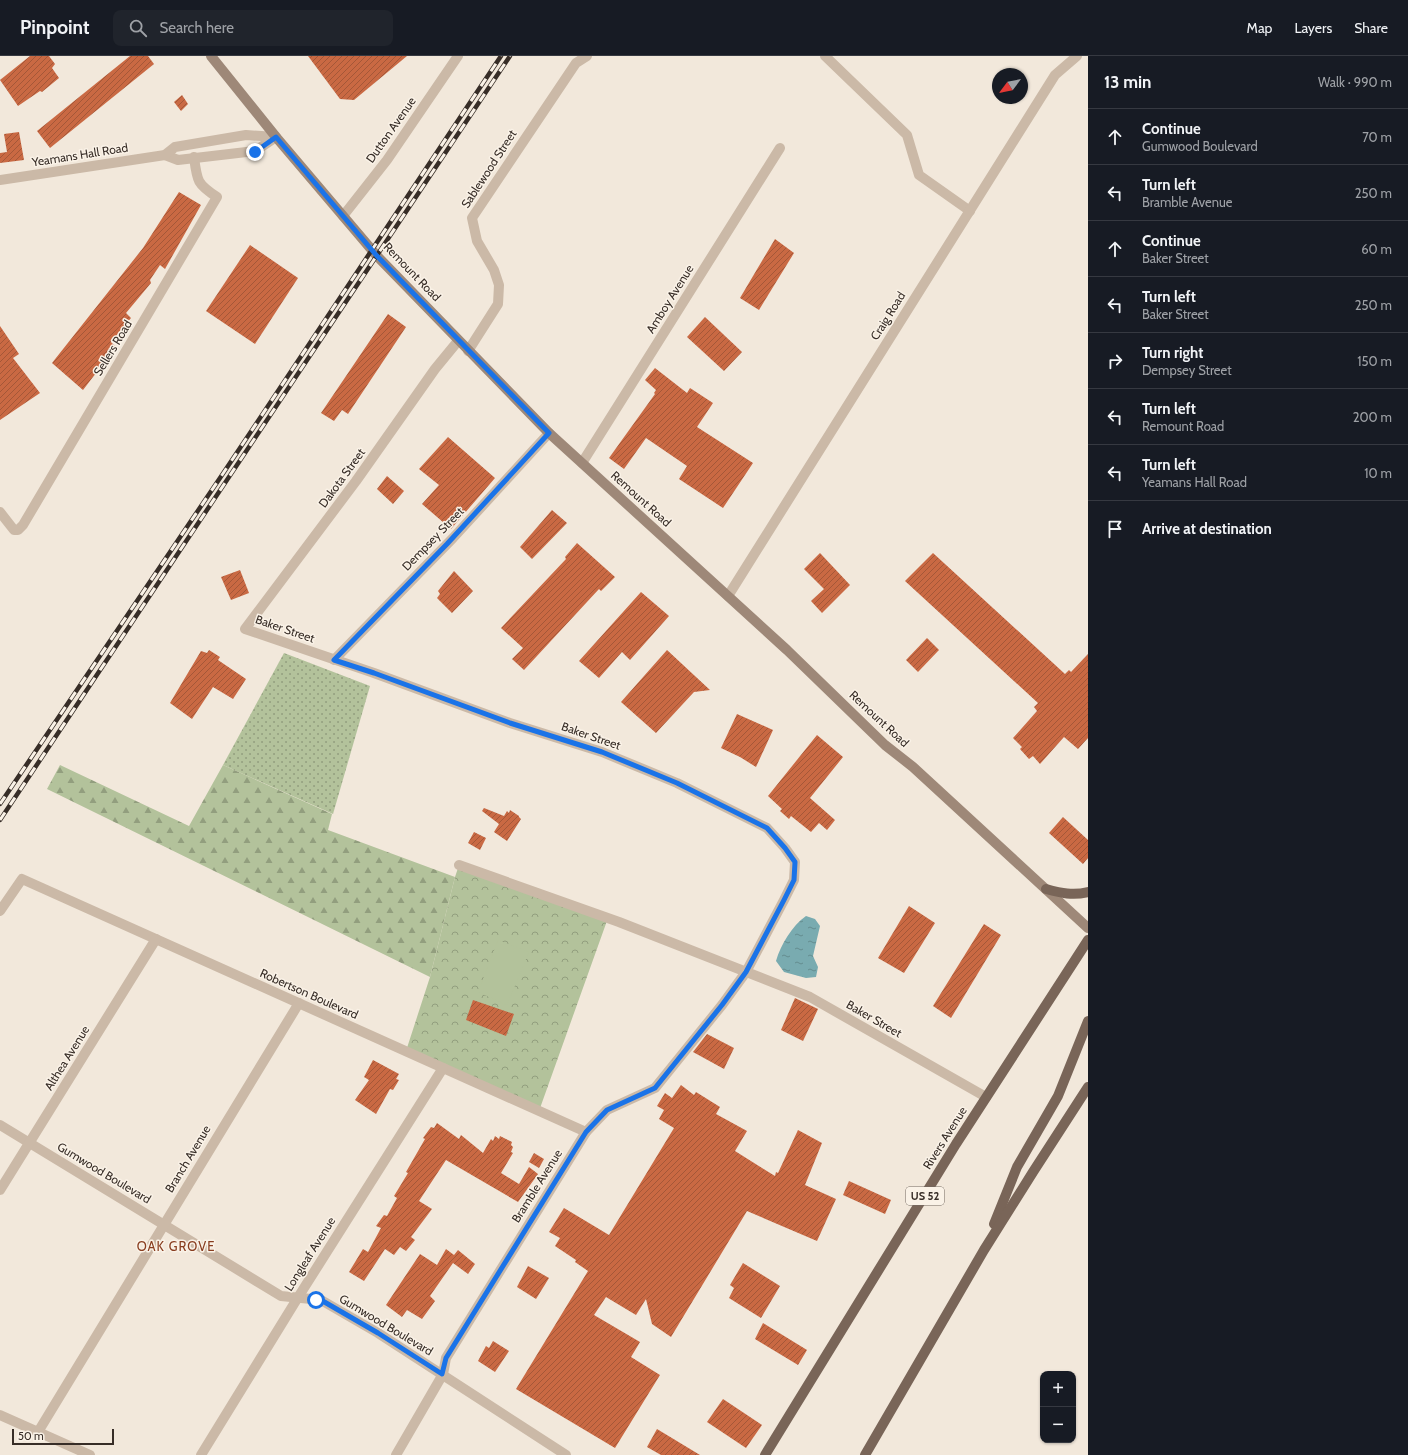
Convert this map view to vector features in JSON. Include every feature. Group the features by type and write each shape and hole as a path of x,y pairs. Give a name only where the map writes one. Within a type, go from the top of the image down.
{"main road":[{"name":"Remount Road","path":"211,56 276,137 377,256 549,433 728,596 829,690 885,745 913,767 1088,928"},
{"path":"1046,889 1068,894 1081,894 1088,892"},
{"name":"Rivers Avenue","path":"765,1455 986,1097 1088,940"},
{"path":"984,1250 1017,1167 1058,1096 1088,1021"},
{"path":"865,1455 984,1250 1088,1088"}],"street":[{"name":"Dutton Avenue","path":"343,216 387,160 458,56"},
{"name":"Sablewood Street","path":"468,351 498,304 499,285 494,270 477,241 472,218 576,63 587,56"},
{"path":"825,56 907,135 919,175 970,211"},
{"name":"Craig Road","path":"728,596 1055,75 1077,56"},
{"name":"Yeamans Hall Road","path":"165,155 175,147 246,135 276,137"},
{"name":"Yeamans Hall Road","path":"0,180 165,155 178,160 255,152 276,137"},
{"name":"Amboy Avenue","path":"582,463 780,148"},
{"name":"Sellers Road","path":"0,512 14,530 18,530 23,525 218,197 204,189 199,182 196,175 194,158"},
{"name":"Dakota Street","path":"245,629 356,482 435,369 458,341"},
{"name":"Dempsey Street","path":"334,660 447,544 549,433"},
{"name":"Baker Street","path":"245,629 374,673 510,723 602,752 700,794 767,828 795,862 794,880 746,972"},
{"name":"Baker Street","path":"459,865 619,922 810,997 986,1097"},
{"name":"Robertson Boulevard","path":"0,911 22,879 586,1132"},
{"name":"Althea Avenue","path":"0,1190 156,939"},
{"name":"Bramble Avenue","path":"396,1455 442,1374 446,1358 586,1132 607,1110 655,1088 722,1005 746,972"},
{"name":"Branch Avenue","path":"38,1432 299,1003"},
{"name":"Longleaf Avenue","path":"200,1455 443,1068"},
{"name":"Gumwood Boulevard","path":"0,1125 281,1296 297,1299 321,1300 378,1333 566,1455"},
{"path":"0,1415 90,1455"}],"green space":[{"path":"284,653 370,686 333,814 223,765"},
{"path":"60,765 189,826 223,765 332,814 328,830 455,877 430,977 47,789"},
{"path":"459,865 608,918 539,1111 406,1051 430,977"},
{"path":"498,940 529,952 507,1005 478,992"}],"water":[{"path":"806,916 815,919 820,926 813,956 818,967 816,977 806,978 784,972 776,961 788,936 796,925"}],"building":[{"path":"30,56 49,56 55,64 52,68 59,78 42,92 40,91 18,106 0,80"},
{"path":"130,56 148,56 154,64 50,148 37,131"},
{"path":"308,56 407,56 354,100 340,99"},
{"path":"182,95 188,104 181,111 174,102"},
{"path":"19,132 24,160 0,163 0,153 7,152 4,134"},
{"path":"179,192 201,205 165,269 160,265 150,280 151,283 126,313 131,318 111,342 116,347 83,390 52,363 143,248"},
{"path":"775,239 794,253 759,310 740,298"},
{"path":"250,245 298,278 255,344 206,311"},
{"path":"388,314 406,327 348,414 342,410 334,421 321,413"},
{"path":"705,317 742,352 724,371 687,337"},
{"path":"0,326 19,354 13,358 40,393 0,420"},
{"path":"655,368 687,393 690,388 713,403 697,427 753,463 723,508 679,479 687,466 646,438 624,469 609,458 655,394 654,393 656,390 645,380"},
{"path":"448,437 495,478 451,529 422,504 439,485 419,469"},
{"path":"387,476 404,491 393,504 377,489"},
{"path":"552,510 567,523 532,559 520,547"},
{"path":"577,543 615,577 601,591 599,589 524,670 512,659 523,648 501,628 566,559 565,557"},
{"path":"820,553 850,585 822,613 811,601 824,589 804,569"},
{"path":"933,553 1065,674 1069,670 1071,672 1088,654 1088,738 1078,749 1064,737 1040,764 1033,756 1029,759 1020,749 1022,747 1013,738 1037,711 1034,707 1038,703 905,581"},
{"path":"240,570 249,593 231,600 221,577"},
{"path":"454,571 473,591 452,613 437,598 440,594 438,591"},
{"path":"641,592 669,616 630,660 622,652 599,678 579,661"},
{"path":"927,638 939,650 918,672 906,660"},
{"path":"209,650 220,657 218,660 246,679 233,699 213,687 192,719 170,703 201,651 207,653"},
{"path":"667,650 710,690 694,692 656,733 621,702"},
{"path":"737,714 773,730 756,767 721,748"},
{"path":"817,735 843,757 810,798 835,820 827,830 819,823 811,832 791,816 789,819 780,811 782,809 768,796"},
{"path":"484,808 504,816 507,811 509,813 510,810 519,816 521,819 507,841 494,832 499,824 482,811"},
{"path":"1063,817 1088,840 1088,858 1083,864 1049,833"},
{"path":"474,832 486,838 480,850 468,843"},
{"path":"909,906 935,923 904,973 878,958"},
{"path":"984,924 1001,935 951,1018 933,1006"},
{"path":"795,998 818,1009 803,1041 781,1030"},
{"path":"473,1000 514,1014 506,1036 466,1020"},
{"path":"707,1034 734,1048 724,1069 693,1052"},
{"path":"373,1060 399,1074 396,1079 399,1080 393,1090 390,1089 376,1114 355,1100 369,1080 364,1077"},
{"path":"681,1085 694,1095 696,1092 720,1107 716,1114 747,1131 735,1151 775,1176 776,1172 778,1173 798,1130 822,1143 805,1185 836,1199 817,1241 747,1211 671,1337 652,1324 646,1299 636,1315 606,1297 594,1315 640,1342 631,1357 660,1375 615,1448 516,1389 588,1271 575,1262 576,1260 555,1246 560,1238 549,1232 564,1208 609,1235 674,1128 659,1119 664,1110 657,1106 665,1093 672,1098"},
{"path":"437,1123 459,1139 461,1135 483,1153 491,1139 493,1141 495,1136 499,1139 500,1136 512,1142 511,1145 513,1147 511,1152 513,1153 501,1173 519,1184 529,1167 538,1174 518,1202 446,1160 419,1201 432,1209 411,1237 415,1240 406,1251 400,1247 394,1255 385,1249 364,1281 349,1272 363,1249 368,1252 381,1228 376,1226 384,1215 387,1216 397,1198 394,1196 408,1173 406,1172 425,1139 423,1138 431,1127 434,1128"},
{"path":"534,1153 544,1159 539,1168 529,1162"},
{"path":"849,1181 891,1200 885,1214 843,1195"},
{"path":"446,1249 454,1255 458,1250 475,1264 468,1274 453,1263 430,1296 435,1301 422,1319 407,1310 402,1317 386,1305 420,1254 437,1265"},
{"path":"743,1263 780,1286 761,1318 729,1298 734,1288 730,1285"},
{"path":"528,1266 549,1278 536,1299 517,1287"},
{"path":"763,1323 807,1350 798,1365 755,1339"},
{"path":"493,1341 509,1351 495,1372 478,1361 486,1346 489,1348"},
{"path":"723,1399 762,1425 746,1448 707,1422"},
{"path":"657,1429 700,1455 661,1455 647,1447"}],"railway":[{"path":"0,804 220,478 501,56"},
{"path":"0,820 510,56"}],"district":[{"name":"OAK GROVE","path":"176,1246"}],"route":[{"path":"255,152 276,137 377,256 549,433 447,544 334,660 374,673 510,723 602,752 677,783 767,828 795,862 794,880 746,972 722,1005 655,1088 607,1110 586,1132 446,1358 442,1374 378,1333 321,1300 316,1300"}]}
